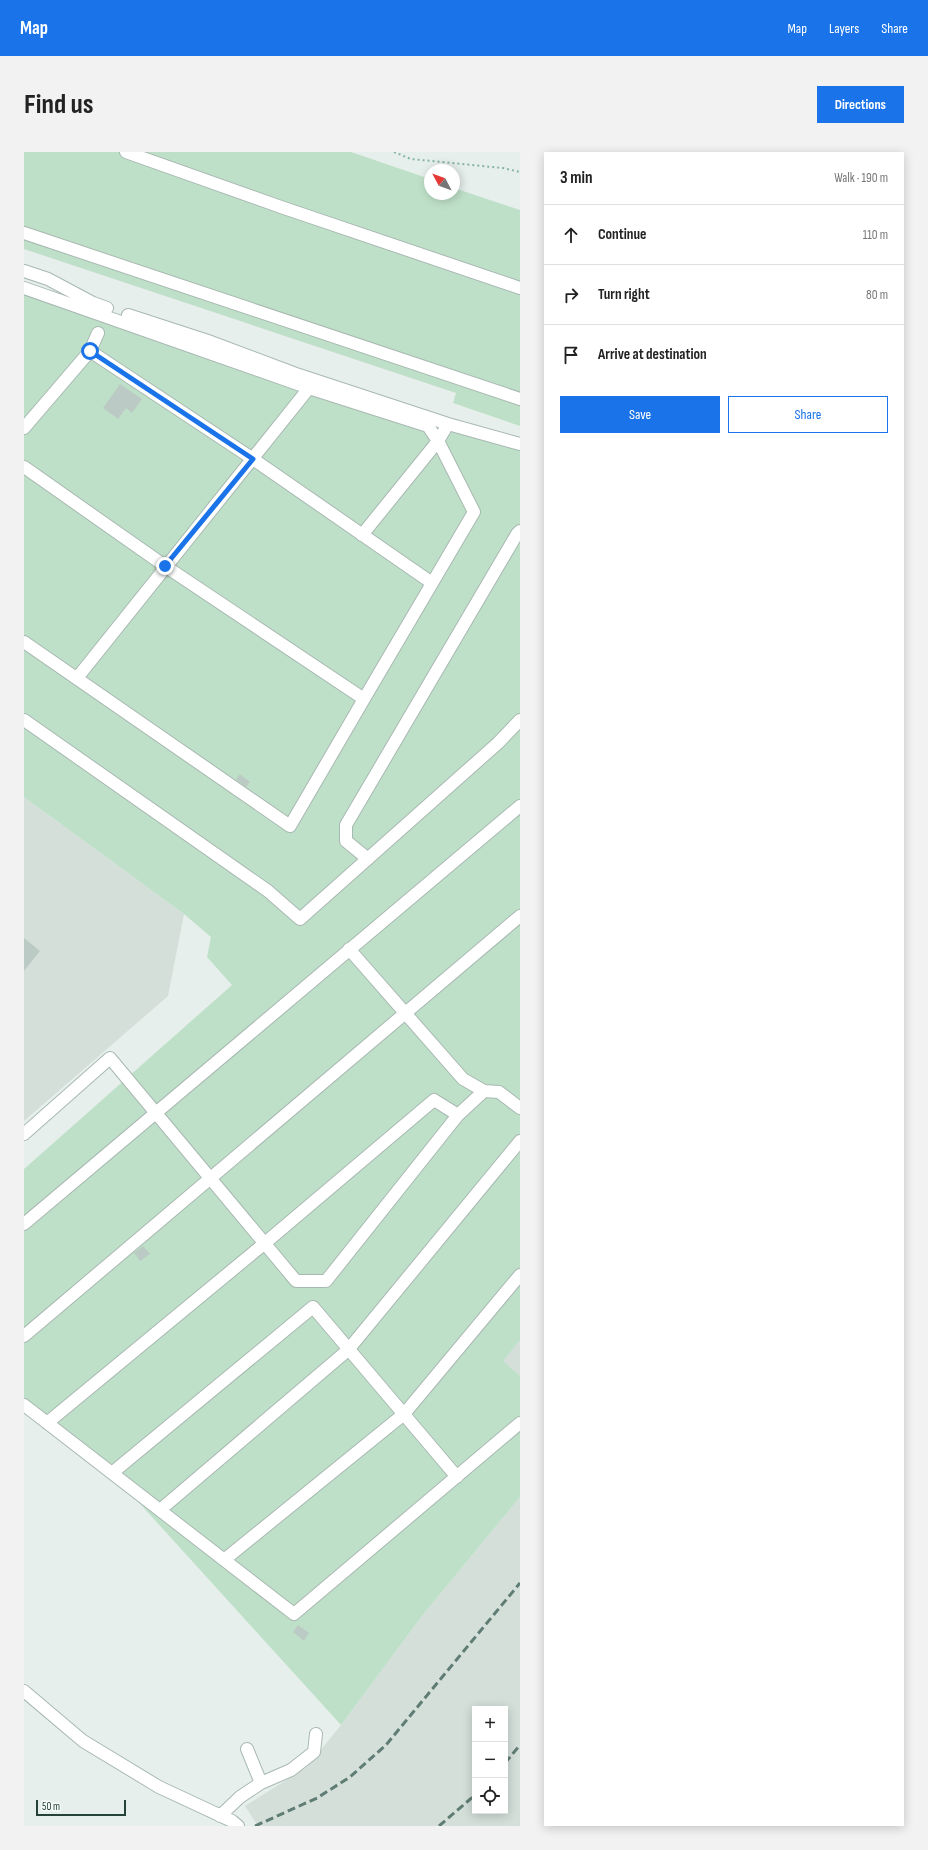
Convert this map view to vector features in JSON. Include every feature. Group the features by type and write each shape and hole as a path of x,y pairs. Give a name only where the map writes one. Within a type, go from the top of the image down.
{"street":[{"path":"126,152 281,207 520,288"},
{"path":"24,234 520,399"},
{"path":"24,271 48,279 93,303 211,342 299,375 448,424 520,444"},
{"path":"24,288 309,388 428,426 438,440 474,512 290,826 24,642"},
{"path":"24,428 90,351 98,333"},
{"path":"90,351 253,459 432,583"},
{"path":"77,678 165,566 309,388"},
{"path":"362,535 438,440 448,424"},
{"path":"24,467 165,566 364,699"},
{"path":"368,859 346,841 346,825 520,531"},
{"path":"24,720 268,891 300,919 498,743 520,720"},
{"path":"24,1224 520,806"},
{"path":"24,1336 520,916"},
{"path":"349,950 463,1079 484,1092 499,1092 520,1108"},
{"path":"24,1134 110,1058 296,1281 326,1281 458,1115 484,1092"},
{"path":"47,1423 265,1243 434,1100 458,1115"},
{"path":"160,1510 348,1350 520,1141"},
{"path":"224,1560 404,1414 520,1275"},
{"path":"112,1473 313,1307 457,1477"},
{"path":"24,1405 294,1614 520,1423"},
{"path":"24,1691 82,1741 159,1787 238,1826"},
{"path":"220,1816 240,1797 261,1783 291,1770 314,1752 316,1734"},
{"path":"247,1749 261,1783"}],"path":[{"path":"394,152 411,159 503,168 520,172"}],"shaded area":[{"path":"24,797 184,914 168,996 24,1121"},
{"path":"520,1340 520,1376 502,1361"},
{"path":"520,1497 520,1826 258,1826 245,1806 307,1767 341,1725 422,1616"}],"green space":[{"path":"24,152 351,152 424,177 424,200 460,200 460,190 520,210 520,426 453,403 456,393 24,249"},
{"path":"24,283 520,449 520,1340 503,1361 520,1376 520,1497 422,1616 341,1725 133,1496 24,1411 24,1169 232,985 207,957 211,937 184,914 24,797"}],"building":[{"path":"120,384 142,399 132,413 126,408 118,419 103,408"},
{"path":"240,774 250,782 246,787 236,779"},
{"path":"24,938 40,951 24,971"},
{"path":"143,1246 150,1254 140,1261 134,1253"},
{"path":"298,1625 309,1633 304,1641 293,1632"}],"railway":[{"path":"255,1826 317,1798 350,1777 386,1745 520,1583"},
{"path":"508,1759 520,1745"},
{"path":"439,1826 472,1798"}],"route":[{"path":"90,351 253,459 165,566"}]}
